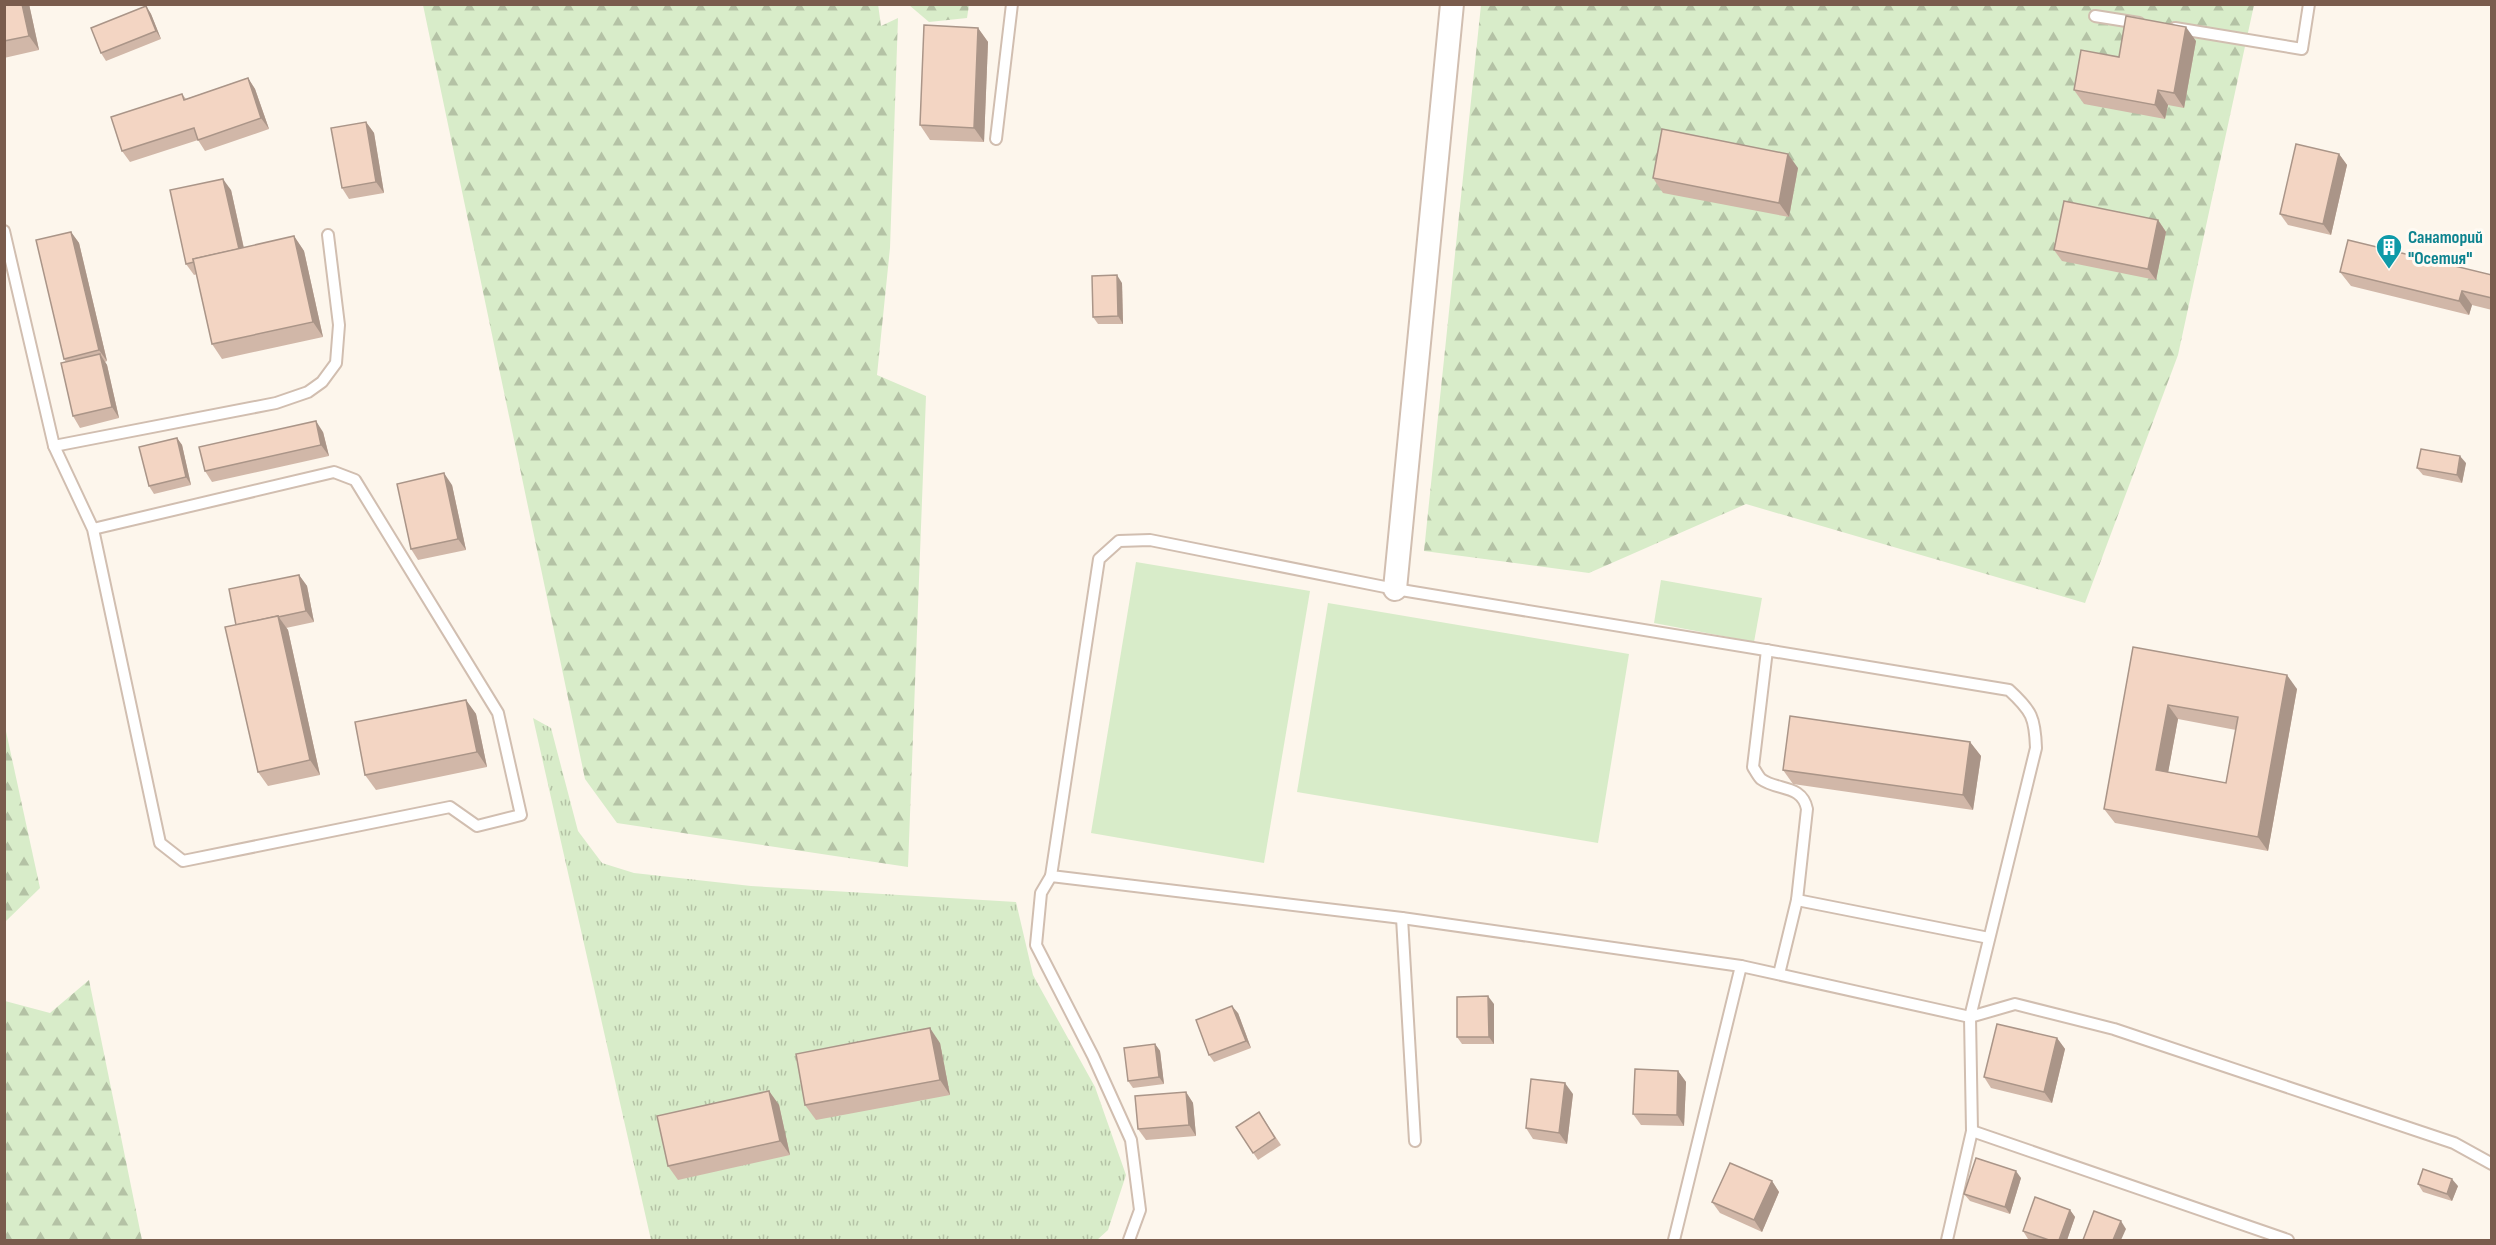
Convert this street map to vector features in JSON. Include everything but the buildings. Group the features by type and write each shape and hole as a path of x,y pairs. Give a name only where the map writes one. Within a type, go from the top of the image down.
{"street":[{"path":"1395,589 1452,4"}],"lane":[{"path":"996,139 1012,4"},
{"path":"2166,27 2302,49 2309,4"},
{"path":"2095,16 2154,25"},
{"path":"4,231 54,447 93,529 160,843 183,861 450,807 477,826 521,815 498,713 355,480 334,472 93,529"},
{"path":"54,447 276,403 308,392 322,382 336,363 339,325 328,235"},
{"path":"1129,1240 1140,1210 1131,1140 1093,1056 1036,945 1041,893 1051,876 1099,559 1119,541 1150,540 1395,589 2009,690 2024,704 2035,723 2036,748 1970,1017 1972,1131 1947,1240"},
{"path":"1767,650 1753,767 1762,779 1793,790 1805,800 1807,809 1797,900 1779,974"},
{"path":"1051,876 1402,918 1741,966 1970,1017 2015,1004 2114,1029 2454,1143 2492,1164"},
{"path":"1797,900 1989,938"},
{"path":"1402,918 1415,1141"},
{"path":"1674,1240 1741,966"},
{"path":"1972,1131 2288,1240"}],"green space":[{"path":"878,4 881,26 898,18 890,248 877,375 926,396 908,867 617,823 585,779 423,5"},
{"path":"909,5 969,5 967,18 929,22"},
{"path":"1481,5 2254,5 2178,355 2085,603 1746,504 1589,573 1424,551"},
{"path":"1136,562 1310,591 1264,863 1091,833"},
{"path":"1661,580 1762,598 1754,642 1654,623"},
{"path":"1328,603 1629,654 1598,843 1297,792"},
{"path":"533,718 551,728 578,831 602,863 634,873 751,886 1016,902 1033,975 1095,1087 1126,1175 1108,1230 1097,1240 651,1240"},
{"path":"4,722 40,888 5,922 4,922"},
{"path":"89,980 142,1240 5,1240 5,1001 50,1013"}],"place":[{"name":"Санаторий \"Осетия\"","path":"2389,270"}]}
